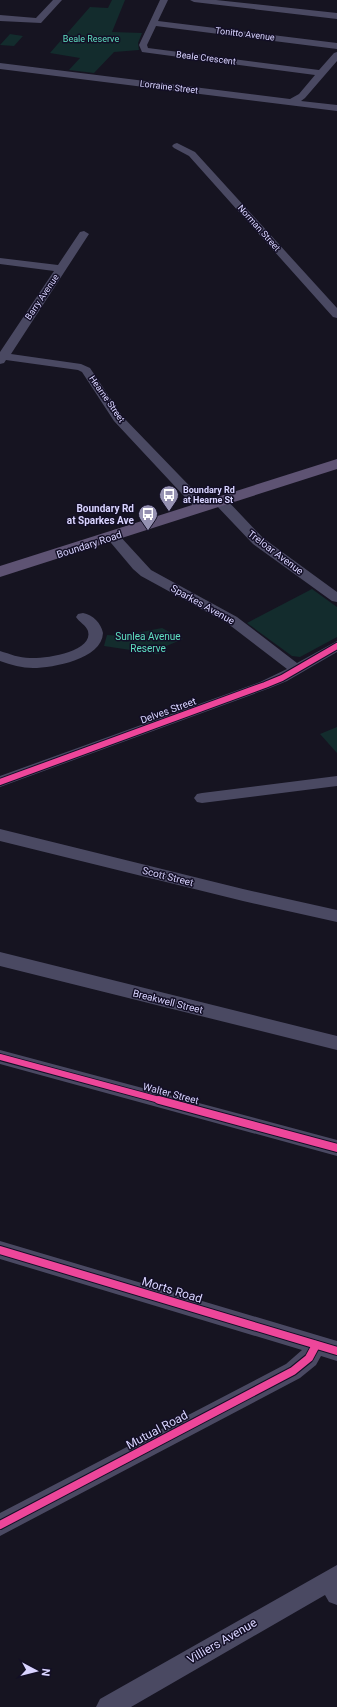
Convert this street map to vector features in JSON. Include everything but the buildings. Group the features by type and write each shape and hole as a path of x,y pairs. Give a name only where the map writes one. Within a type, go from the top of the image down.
{"main road":[{"name":"Boundary Road","path":"0,572 337,464"}],"street":[{"path":"0,18 38,21 58,0"},
{"name":"Beale Crescent","path":"164,0 143,45 144,49 148,51 322,73"},
{"path":"194,0 337,16"},
{"name":"Tonitto Avenue","path":"153,23 337,46"},
{"path":"295,100 322,73 337,55"},
{"name":"Lorraine Street","path":"0,66 295,100 337,108"},
{"name":"Norman Street","path":"177,146 192,154 337,315"},
{"name":"Barry Avenue","path":"2,358 84,234"},
{"path":"0,261 61,269"},
{"name":"Hearne Street","path":"2,358 80,367 86,370 118,418 202,507"},
{"name":"Treloar Avenue","path":"220,501 258,540 337,598"},
{"name":"Sparkes Avenue","path":"113,537 146,573 232,620 296,669"},
{"path":"2,661 51,662 65,659 88,649 95,639 96,632 92,625 83,617"},
{"name":"Delves Street","path":"0,782 265,685 337,646"},
{"path":"202,798 337,781"},
{"name":"Scott Street","path":"0,835 236,893 337,916"},
{"name":"Breakwell Street","path":"0,959 337,1043"},
{"name":"Walter Street","path":"0,1057 337,1148"},
{"name":"Morts Road","path":"0,1250 337,1351"},
{"name":"Mutual Road","path":"0,1525 293,1371 309,1358 316,1345"},
{"name":"Villiers Avenue","path":"108,1707 334,1583"}],"green space":[{"name":"Beale Reserve","path":"112,0 125,0 112,32 142,33 138,43 139,50 114,52 94,73 69,70 80,58 50,53 90,7 108,8"},
{"path":"10,34 23,36 14,46 0,45"},
{"path":"312,589 337,607 337,637 300,657 292,656 247,623"},
{"name":"Sunlea Avenue Reserve","path":"162,628 183,639 157,650 160,654 104,646 107,635 121,636"},
{"path":"337,727 337,753 320,734"}],"cycle path":[{"path":"0,782 265,685 282,678 337,646"},
{"path":"0,1057 337,1148"},
{"path":"0,1250 337,1351"},
{"path":"0,1525 293,1371 309,1358 316,1345"}],"place":[{"name":"Boundary Rd at Hearne St","path":"169,512"},
{"name":"Boundary Rd at Sparkes Ave","path":"148,531"}]}
